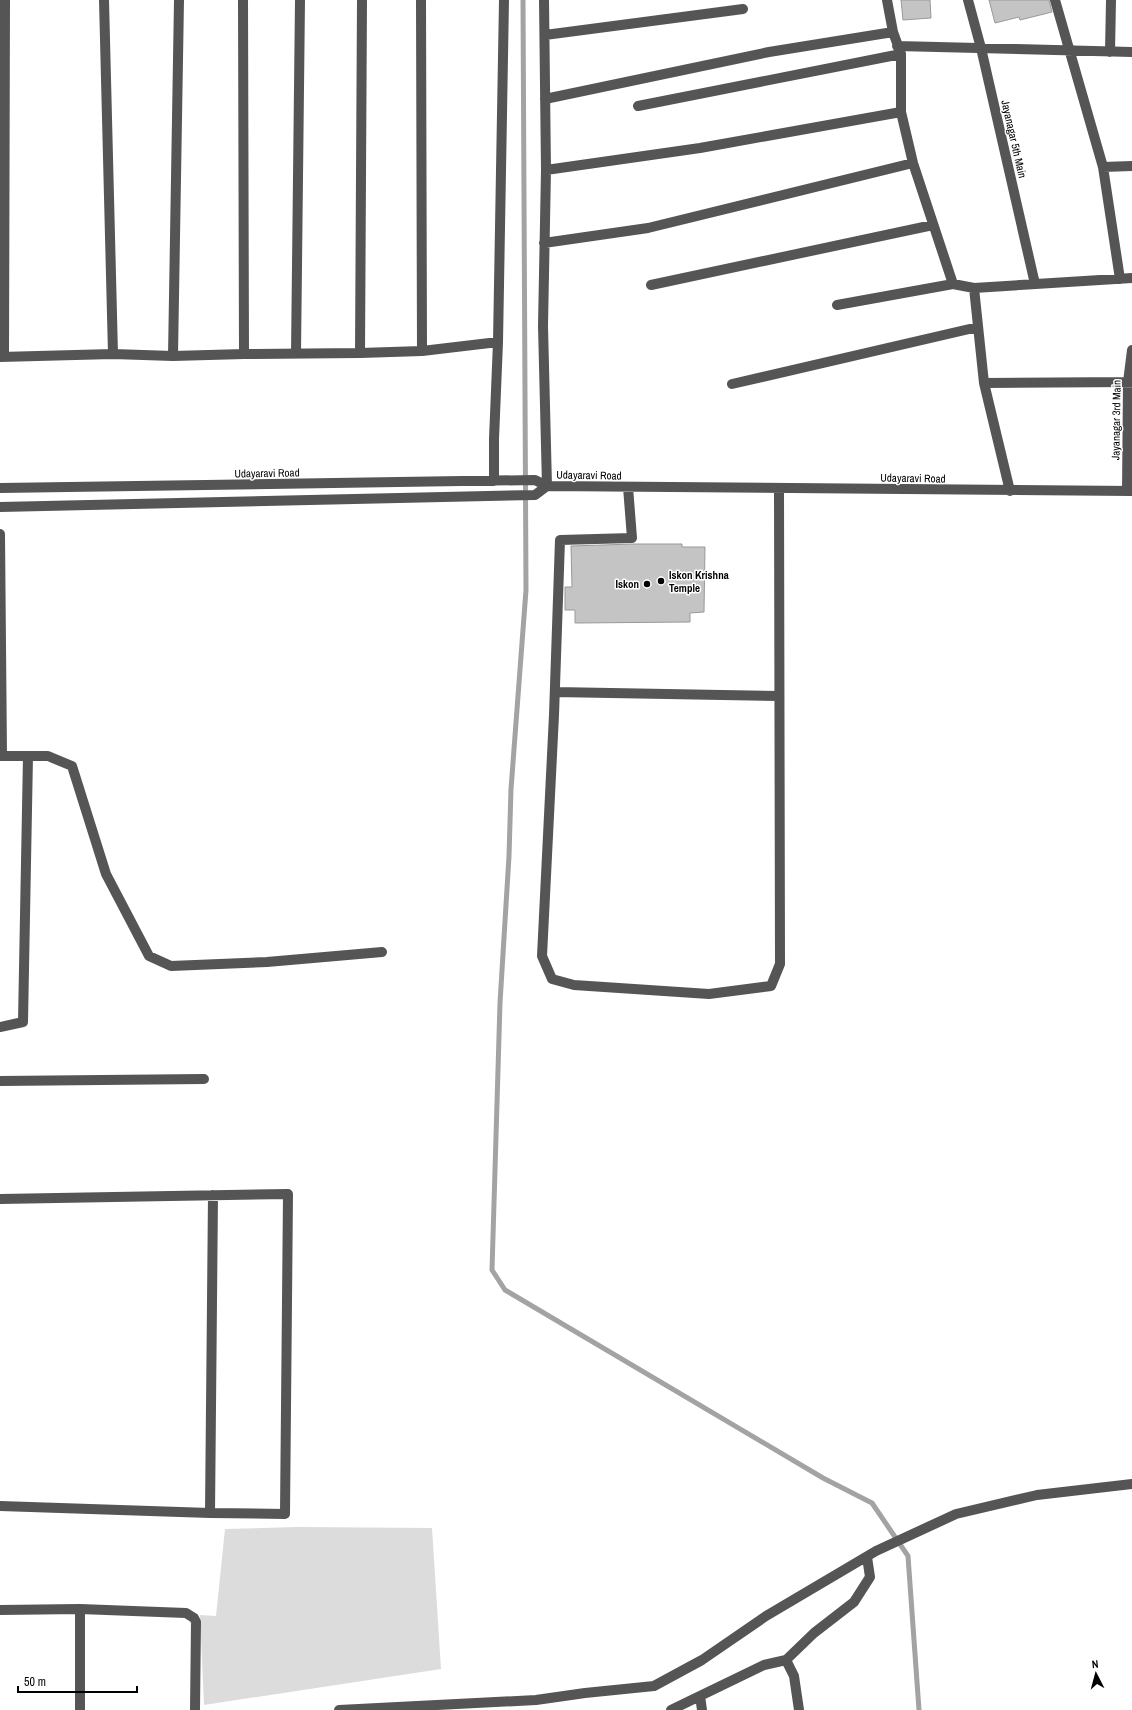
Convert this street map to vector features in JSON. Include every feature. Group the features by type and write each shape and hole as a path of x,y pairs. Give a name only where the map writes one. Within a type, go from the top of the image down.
{"street":[{"path":"5,0 2,357 113,354 173,356 360,353 422,351 498,342"},
{"path":"104,0 113,354"},
{"path":"173,356 179,0"},
{"path":"243,0 244,354"},
{"path":"296,354 300,0"},
{"path":"360,353 362,0"},
{"path":"421,0 422,351"},
{"path":"496,481 494,439 498,342 504,0"},
{"path":"0,507 535,495 547,486 543,326 546,170 544,0"},
{"path":"887,0 893,32 899,50 901,112 913,163 953,284"},
{"name":"Jayanagar 5th Main","path":"968,0 981,48 1034,284"},
{"path":"1055,0 1103,166 1120,279"},
{"path":"1110,52 1111,0"},
{"path":"545,35 743,9"},
{"path":"545,99 770,52 893,32"},
{"path":"638,106 899,50 981,48 1132,52"},
{"path":"546,170 700,148 901,112"},
{"path":"544,243 648,228 913,163"},
{"path":"1103,166 1132,166"},
{"path":"651,285 933,225"},
{"path":"837,305 953,284 974,288 1132,278"},
{"path":"974,288 984,383 1010,490"},
{"path":"732,384 978,327"},
{"name":"Jayanagar 3rd Main","path":"1130,491 1130,382 1132,350"},
{"path":"984,383 1130,382"},
{"name":"Udayaravi Road","path":"0,488 536,480 547,486 1130,491"},
{"path":"628,487 632,538 560,540 555,692 542,956 552,979 574,985 709,994 771,986 780,964 779,488"},
{"path":"0,534 1,756 48,756 72,766 106,874 149,956 171,966 267,962 382,952"},
{"path":"555,692 779,696"},
{"path":"0,1027 23,1022 28,756"},
{"path":"0,1081 204,1079"},
{"path":"0,1199 288,1194 285,1514 0,1506"},
{"path":"210,1513 213,1195"},
{"path":"339,1710 536,1700 654,1686 702,1660 766,1616 876,1551 956,1514 1037,1495 1132,1484"},
{"path":"671,1710 764,1665 786,1660 814,1633 854,1602 870,1577 866,1557"},
{"path":"0,1610 80,1609 186,1613 194,1618 196,1622 195,1710"},
{"path":"80,1609 80,1710"},
{"path":"786,1660 794,1676 799,1710"},
{"path":"700,1696 702,1710"}],"shaded area":[{"path":"297,1527 432,1528 441,1669 204,1705 200,1615 216,1616 225,1529"}],"building":[{"path":"901,0 930,0 931,18 903,20"},
{"path":"989,0 1049,0 1052,12 1020,20 1019,17 995,23"},
{"name":"Iskon Krishna Temple","path":"682,544 682,547 705,547 704,612 690,613 690,622 575,623 575,610 565,610 565,587 572,587 571,546"}],"waterway":[{"path":"523,0 526,590 511,789 509,856 500,1003 492,1270 505,1290 823,1478 872,1503 908,1556 919,1710"}],"place":[{"name":"Iskon Krishna Temple","path":"661,581"},
{"name":"Iskon","path":"647,584"}]}
